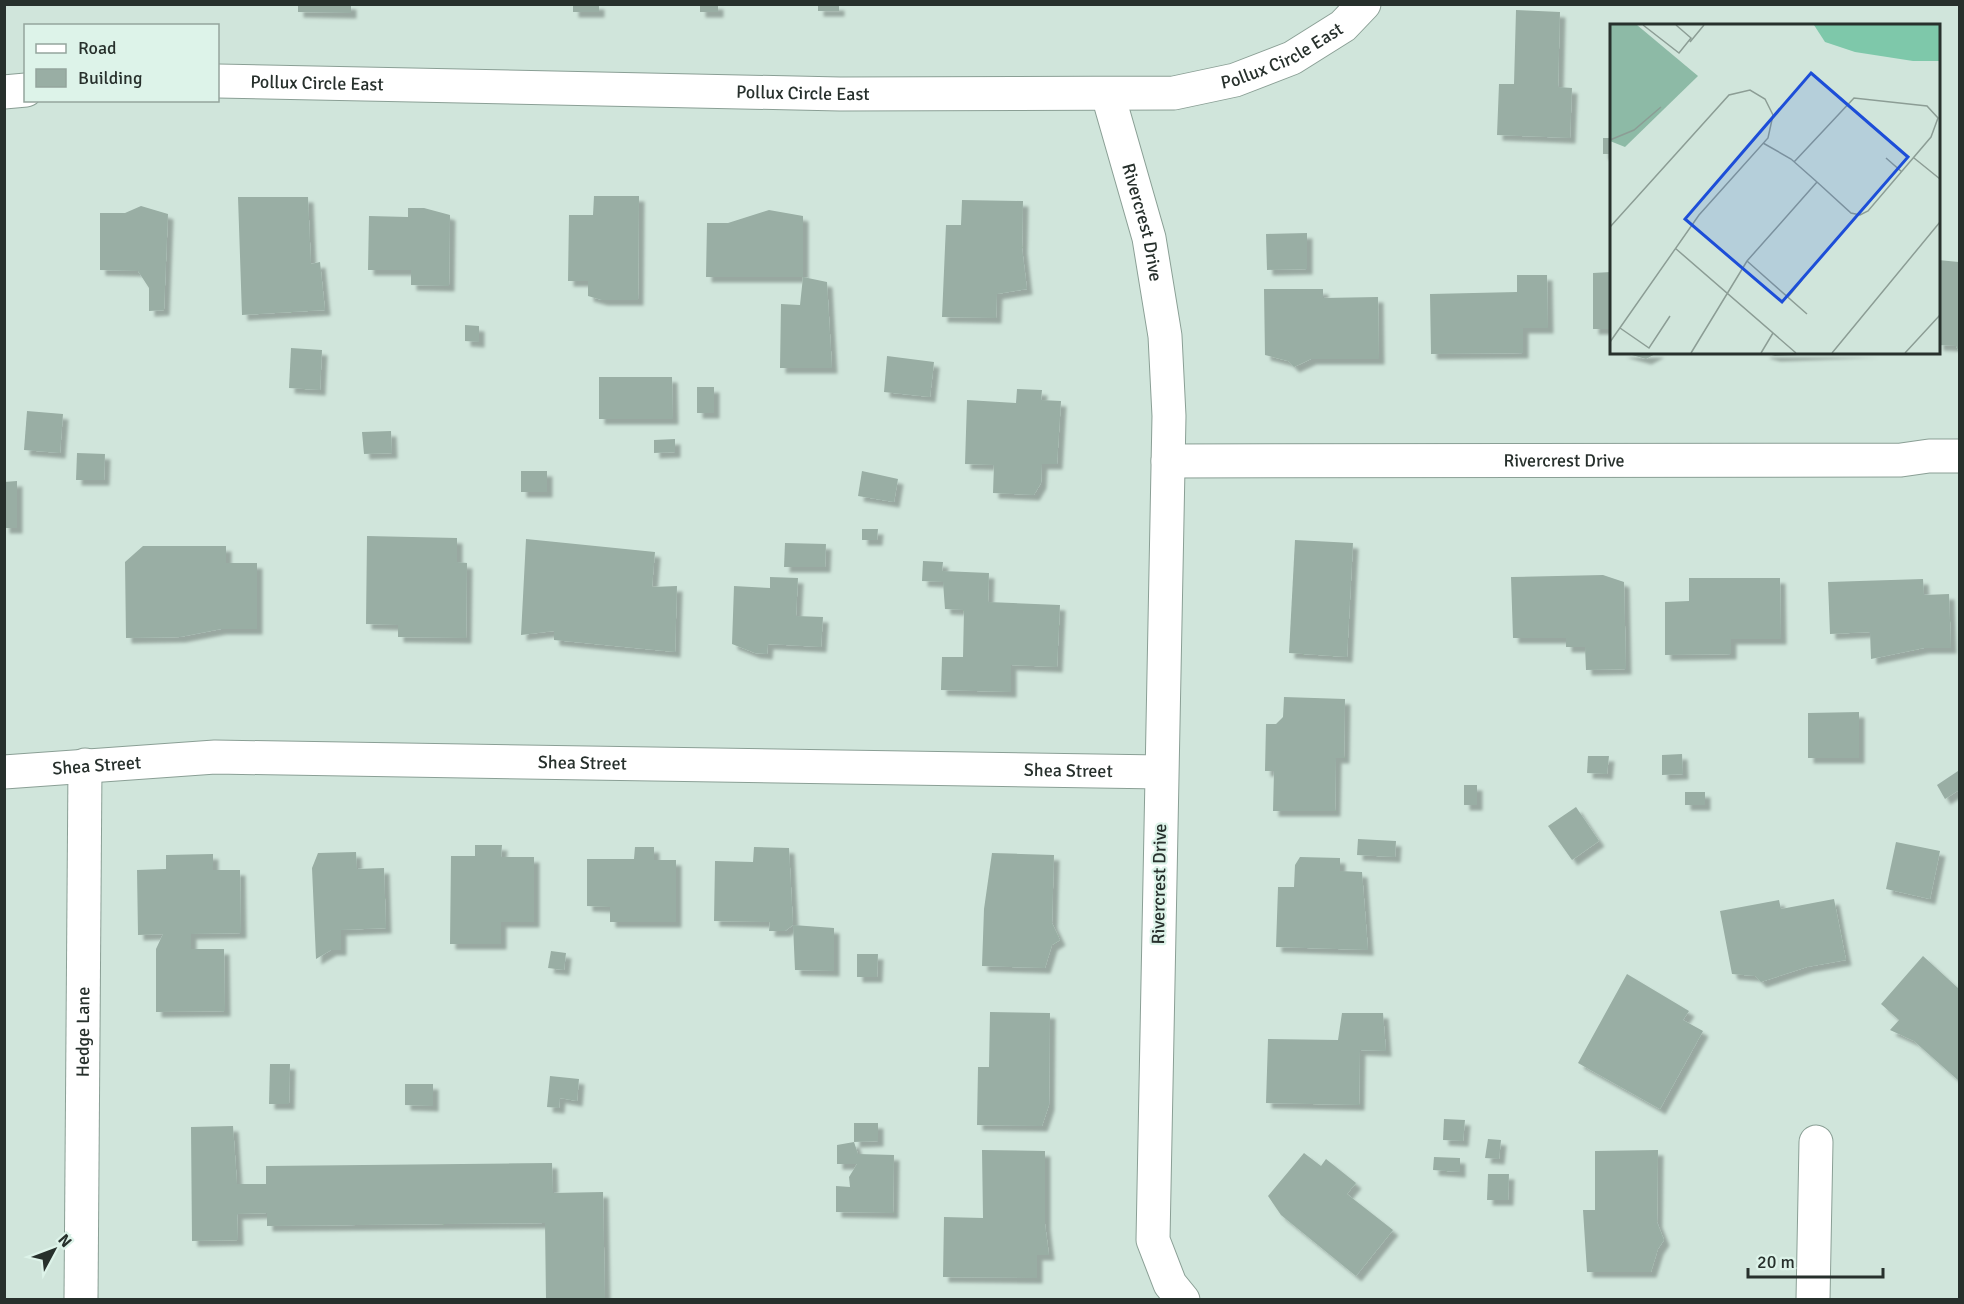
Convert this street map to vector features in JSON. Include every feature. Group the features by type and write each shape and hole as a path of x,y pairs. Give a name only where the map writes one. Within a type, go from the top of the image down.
{"street":[{"name":"Pollux Circle East","path":"219,81 840,94 1088,92 1108,95 1174,93 1235,80 1292,58 1343,26 1364,4"},
{"path":"4,92 24,90"},
{"name":"Rivercrest Drive","path":"1108,95 1149,238 1165,336 1168,460 1154,1240 1170,1284 1183,1299"},
{"name":"Rivercrest Drive","path":"1168,460 1901,460 1929,456 1959,456"},
{"name":"Shea Street","path":"4,772 214,757 1161,772"},
{"name":"Hedge Lane","path":"81,1299 86,765"},
{"path":"1813,1299 1816,1143"}],"building":[{"path":"298,4 351,4 351,13 298,12"},
{"path":"573,4 599,4 599,12 573,12"},
{"path":"700,4 718,4 718,12 700,12"},
{"path":"818,5 839,5 839,11 818,11"},
{"path":"1516,10 1560,12 1558,87 1572,88 1570,138 1497,135 1499,84 1514,84"},
{"path":"1603,138 1610,138 1610,154 1603,154"},
{"path":"594,196 639,196 638,300 602,300 588,296 588,281 568,281 569,215 593,215"},
{"path":"238,197 308,197 311,264 320,262 325,310 242,315"},
{"path":"962,200 1023,201 1022,248 1027,289 997,294 996,318 942,317 946,225 961,225"},
{"path":"141,206 168,214 164,310 149,311 149,288 138,271 100,270 100,213 125,213"},
{"path":"408,208 424,208 450,215 449,286 411,285 411,270 368,270 369,216 408,217"},
{"path":"769,210 803,216 803,277 706,277 707,223 728,223"},
{"path":"1307,233 1307,269 1267,270 1266,234"},
{"path":"1940,260 1959,262 1959,352 1956,346 1940,345"},
{"path":"1610,272 1610,329 1593,329 1593,273"},
{"path":"1517,275 1547,275 1548,328 1523,328 1523,353 1431,354 1430,294 1517,292"},
{"path":"803,277 827,282 832,368 780,368 781,304 800,305"},
{"path":"1264,289 1323,289 1323,298 1378,297 1379,359 1311,359 1294,367 1288,361 1265,355"},
{"path":"465,325 479,326 479,342 465,341"},
{"path":"291,348 322,350 320,390 289,388"},
{"path":"1628,354 1655,354 1646,359"},
{"path":"1768,354 1824,354 1775,356"},
{"path":"887,356 934,362 930,397 884,392"},
{"path":"599,377 672,377 673,419 599,419"},
{"path":"697,387 714,387 714,413 697,413"},
{"path":"1017,389 1042,390 1041,400 1061,401 1057,464 1042,464 1041,483 1034,495 993,493 994,465 965,464 967,400 1016,403"},
{"path":"27,411 63,414 60,453 24,450"},
{"path":"391,431 392,453 364,454 362,432"},
{"path":"675,439 675,452 654,453 654,440"},
{"path":"77,453 105,454 104,480 76,480"},
{"path":"521,471 547,471 547,492 521,492"},
{"path":"862,471 898,479 894,502 858,496"},
{"path":"17,481 17,528 4,528 4,482"},
{"path":"862,529 878,529 877,540 862,540"},
{"path":"367,536 457,538 457,562 467,563 466,638 398,637 398,625 366,624"},
{"path":"526,539 655,552 652,587 677,586 675,652 554,640 554,631 521,635"},
{"path":"1295,540 1353,543 1347,657 1289,653"},
{"path":"785,543 826,544 825,567 784,567"},
{"path":"143,546 226,546 226,563 257,563 257,629 221,629 180,637 126,638 125,562"},
{"path":"923,561 943,562 942,571 989,573 988,602 1060,605 1057,667 1011,665 1011,692 941,690 942,657 963,657 964,610 945,609 943,582 922,581"},
{"path":"1603,575 1624,582 1626,669 1586,670 1585,647 1566,647 1566,638 1513,638 1511,577"},
{"path":"770,577 798,578 796,616 823,617 821,647 768,644 767,654 755,653 732,644 734,586 770,588"},
{"path":"1689,578 1780,578 1781,639 1731,639 1731,654 1665,655 1665,602 1689,601"},
{"path":"1923,579 1924,595 1949,594 1951,648 1924,648 1871,659 1870,632 1830,634 1828,582"},
{"path":"1284,697 1345,699 1344,758 1336,758 1335,811 1273,811 1274,771 1265,771 1266,724 1276,724 1283,717"},
{"path":"1859,712 1859,758 1808,758 1808,713"},
{"path":"1682,754 1683,774 1662,775 1662,755"},
{"path":"1588,756 1609,756 1607,774 1587,773"},
{"path":"1958,771 1959,790 1945,799 1937,785"},
{"path":"1464,785 1477,785 1477,805 1464,805"},
{"path":"1685,792 1705,792 1705,805 1685,805"},
{"path":"1576,807 1599,841 1572,860 1548,826"},
{"path":"1358,839 1396,841 1395,857 1357,855"},
{"path":"1896,842 1940,851 1930,899 1886,889"},
{"path":"475,845 502,845 501,857 534,857 534,922 501,922 501,944 450,944 451,856 475,856"},
{"path":"635,847 654,847 654,860 676,860 676,922 610,922 610,907 587,906 587,859 634,859"},
{"path":"754,847 789,848 793,925 785,931 769,931 770,922 714,921 715,861 753,862"},
{"path":"356,852 357,869 384,868 386,928 341,930 341,950 331,950 316,959 312,868 318,853"},
{"path":"992,853 1054,855 1052,923 1060,940 1052,945 1045,968 982,966 984,909"},
{"path":"213,854 213,870 240,870 241,933 191,934 191,949 224,949 225,1011 156,1012 156,949 163,934 138,935 137,870 166,869 166,855"},
{"path":"1300,857 1340,858 1340,871 1362,872 1368,950 1276,947 1278,887 1294,887 1295,865"},
{"path":"1834,899 1846,960 1807,967 1761,982 1755,976 1732,974 1720,911 1779,900 1781,909"},
{"path":"793,925 834,928 834,971 795,970"},
{"path":"551,951 566,953 564,970 548,968"},
{"path":"857,954 878,954 877,977 857,977"},
{"path":"1923,956 1959,989 1959,1081 1914,1041 1890,1030 1899,1020 1881,1004"},
{"path":"1627,974 1689,1011 1683,1020 1703,1031 1660,1109 1578,1063"},
{"path":"990,1012 1050,1013 1049,1105 1042,1126 977,1125 978,1067 989,1067"},
{"path":"1342,1013 1383,1013 1386,1051 1360,1050 1359,1105 1266,1103 1268,1039 1338,1040"},
{"path":"270,1064 290,1064 289,1104 269,1104"},
{"path":"550,1076 579,1079 577,1101 560,1098 559,1108 547,1107"},
{"path":"405,1084 433,1084 433,1106 405,1105"},
{"path":"1444,1119 1465,1120 1463,1141 1443,1140"},
{"path":"854,1123 878,1123 878,1141 854,1142"},
{"path":"233,1126 237,1184 266,1184 266,1166 552,1163 553,1193 603,1192 605,1299 546,1299 545,1223 267,1226 267,1213 237,1214 238,1240 192,1241 191,1127"},
{"path":"1488,1139 1501,1140 1499,1159 1485,1158"},
{"path":"854,1142 858,1154 894,1155 893,1213 836,1212 836,1186 850,1187 849,1177 857,1164 837,1164 837,1145"},
{"path":"982,1150 1045,1151 1045,1224 1049,1255 1037,1255 1037,1278 943,1277 944,1217 983,1218"},
{"path":"1658,1150 1657,1222 1664,1240 1658,1249 1651,1272 1587,1272 1583,1210 1595,1210 1595,1151"},
{"path":"1304,1153 1321,1166 1326,1159 1356,1183 1347,1194 1393,1230 1356,1276 1281,1215 1268,1196"},
{"path":"1434,1157 1460,1158 1460,1172 1433,1170"},
{"path":"1488,1174 1509,1174 1508,1200 1487,1200"}]}
